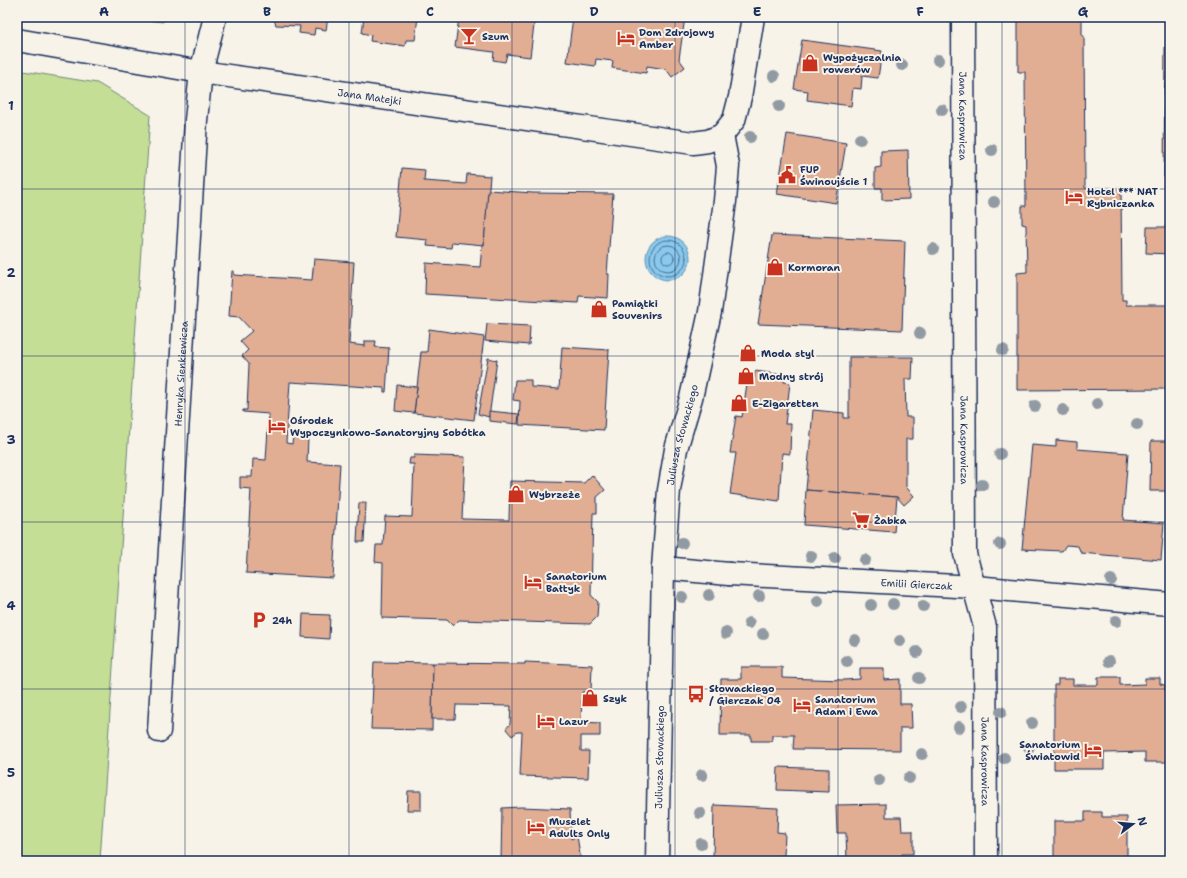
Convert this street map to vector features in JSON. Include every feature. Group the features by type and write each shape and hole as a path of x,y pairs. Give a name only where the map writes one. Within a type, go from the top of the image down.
{"street":[{"name":"Henryka Sienkiewicza","path":"160,731 196,120 201,72 215,17"},
{"path":"722,135 734,120 740,97 753,17"},
{"name":"Jana Kasprowicza","path":"963,17 965,554 975,587 984,627 986,861"},
{"name":"Jana Matejki","path":"17,40 201,72 693,143 708,142 722,135"},
{"name":"Juliusza Słowackiego","path":"657,861 663,568 669,490 710,312 728,166 722,135"},
{"name":"Emilii Gierczak","path":"663,568 729,574 975,587 1170,604"}],"green space":[{"path":"120,17 164,17 163,22"},
{"path":"17,70 97,83 150,115 100,861 17,861"}],"water":[{"path":"668,236 680,240 686,246 690,258 686,270 680,276 668,280 656,276 650,270 646,258 650,246 656,240"}],"building":[{"path":"273,17 328,17 326,30 315,28 314,35 299,33 300,26 276,25"},
{"path":"364,17 418,17 415,40 406,40 405,46 370,41 371,35 362,33"},
{"path":"459,17 535,17 530,57 507,54 505,62 493,60 494,52 455,47"},
{"name":"Dom Zdrojowy Amber","path":"573,17 685,17 679,59 685,67 672,77 666,69 647,66 646,73 612,68 613,61 596,59 595,66 567,62"},
{"name":"Hotel *** NAT Rybniczanka","path":"1018,17 1082,17 1082,36 1084,36 1085,188 1121,188 1122,300 1126,300 1126,305 1170,305 1170,389 1017,390 1017,273 1027,272 1026,225 1022,224 1022,206 1026,206 1025,72 1018,72"},
{"path":"802,40 882,51 878,78 862,76 861,89 853,88 851,106 807,100 808,91 794,89"},
{"path":"1165,47 1170,47 1170,177 1164,177"},
{"path":"787,134 846,143 836,203 777,194"},
{"path":"908,150 909,199 882,200 882,188 875,188 875,168 881,167 881,151"},
{"path":"402,168 425,170 424,181 466,184 467,174 490,176 484,245 452,242 451,248 427,246 428,240 396,237"},
{"path":"488,190 533,193 613,194 607,274 609,274 608,298 579,296 578,303 425,294 426,263 480,267 482,245 484,245"},
{"path":"1147,227 1170,227 1170,254 1146,253"},
{"path":"772,235 905,241 902,330 758,324"},
{"name":"Ośrodek Wypoczynkowo-Sanatoryjny Sobótka","path":"314,259 354,262 349,344 365,346 365,341 376,341 375,347 389,348 386,392 384,392 384,388 290,382 286,443 292,444 293,437 308,438 307,462 340,464 333,578 246,573 251,489 240,488 240,477 252,477 253,459 266,460 269,414 243,412 243,410 247,410 249,364 242,356 248,350 240,341 252,331 239,317 229,316 232,271 234,271 234,275 312,280"},
{"path":"487,324 530,326 529,345 485,341"},
{"path":"429,329 484,337 474,420 414,413 421,352 427,352"},
{"path":"562,347 609,350 604,430 519,425 520,401 513,400 515,380 531,380 531,387 559,389"},
{"path":"849,357 913,357 912,379 905,379 906,417 913,417 913,439 906,439 906,487 914,496 904,505 897,497 806,490 813,410 844,413 844,418 849,418"},
{"path":"488,358 497,360 489,417 478,414"},
{"path":"755,371 784,375 784,382 790,383 785,424 791,424 790,454 782,453 779,501 730,494 736,453 730,453 736,416 742,417 748,377 754,378"},
{"path":"397,385 417,387 414,413 395,411"},
{"path":"489,411 519,414 518,424 489,421"},
{"path":"1056,440 1077,442 1077,449 1128,453 1123,520 1164,523 1161,560 1081,553 1078,546 1066,545 1062,551 1022,549 1032,445 1056,447"},
{"path":"1151,441 1170,441 1170,491 1150,491"},
{"path":"414,455 465,457 462,519 509,520 510,481 584,483 592,475 605,490 597,497 597,513 593,513 591,595 598,602 597,617 590,624 459,620 453,626 447,620 382,618 383,563 375,562 376,545 383,545 385,516 412,517 414,464 409,464 410,458 414,458"},
{"path":"806,490 897,497 894,532 804,525"},
{"path":"359,503 366,503 364,542 357,542"},
{"path":"303,614 330,615 329,639 302,637"},
{"path":"374,662 433,663 432,730 371,729"},
{"name":"Lazur","path":"525,662 592,665 591,692 582,692 581,722 600,723 600,736 581,736 581,751 589,751 588,778 520,776 522,732 517,732 512,736 506,729 510,724 511,706 456,705 455,719 432,719 433,663 525,664"},
{"path":"741,667 782,667 782,678 844,680 860,679 860,668 884,668 884,680 900,679 900,704 911,704 912,728 900,728 900,750 793,749 794,735 772,735 772,741 751,741 751,735 720,735 721,679 741,679"},
{"path":"1098,677 1120,677 1120,685 1145,684 1145,678 1160,678 1160,684 1165,685 1165,690 1170,690 1170,762 1145,762 1145,752 1104,753 1104,769 1054,769 1054,685 1058,685 1058,679 1073,679 1073,685 1098,685"},
{"path":"778,767 829,769 829,792 777,790"},
{"path":"408,791 421,791 421,810 407,810"},
{"path":"886,804 886,817 901,817 902,831 913,831 913,854 902,854 902,861 847,861 846,833 837,833 836,805"},
{"path":"714,805 778,808 777,832 785,833 784,856 777,856 777,861 713,861"},
{"name":"Muselet Adults Only","path":"521,807 570,809 571,839 577,836 581,861 501,861 502,808"},
{"path":"1085,812 1102,812 1102,817 1127,817 1127,861 1054,861 1054,821 1085,821"}],"place":[{"name":"Szum","path":"469,36"},
{"name":"Dom Zdrojowy Amber","path":"626,38"},
{"name":"Wypożyczalnia rowerów","path":"810,63"},
{"name":"FUP Świnoujście 1","path":"787,175"},
{"name":"Hotel *** NAT Rybniczanka","path":"1074,197"},
{"name":"Kormoran","path":"775,267"},
{"name":"Pamiątki Souvenirs","path":"599,309"},
{"name":"Moda styl","path":"748,353"},
{"name":"Modny strój","path":"746,376"},
{"name":"E-Zigaretten","path":"739,403"},
{"name":"Ośrodek Wypoczynkowo-Sanatoryjny Sobótka","path":"277,426"},
{"name":"Wybrzeże","path":"516,494"},
{"name":"Żabka","path":"861,520"},
{"name":"Sanatorium Bałtyk","path":"533,582"},
{"name":"24h","path":"259,620"},
{"name":"Słowackiego / Gierczak 04","path":"696,694"},
{"name":"Szyk","path":"590,698"},
{"name":"Sanatorium Adam i Ewa","path":"802,705"},
{"name":"Lazur","path":"546,721"},
{"name":"Sanatorium Światowid","path":"1093,750"},
{"name":"Muselet Adults Only","path":"536,827"}]}
